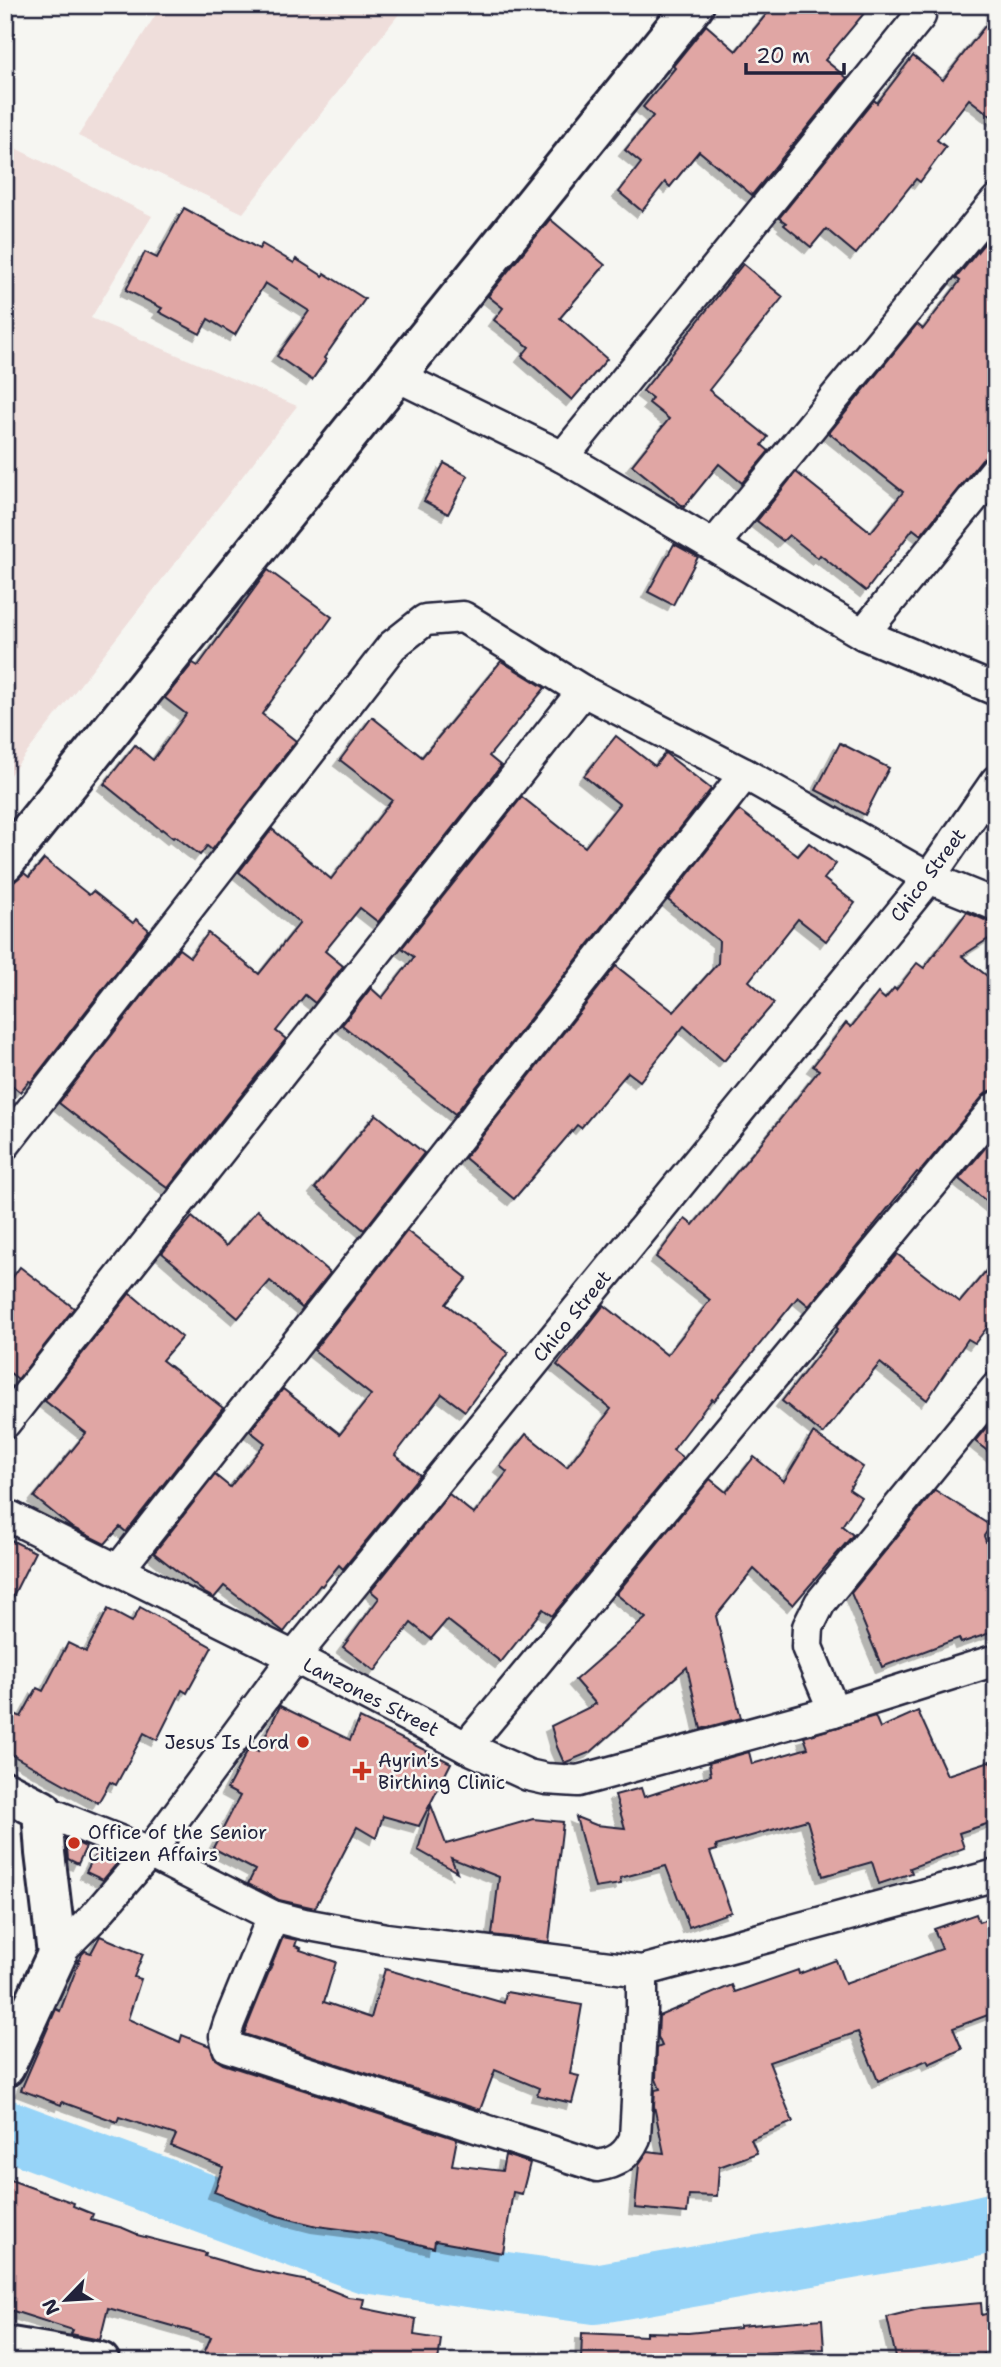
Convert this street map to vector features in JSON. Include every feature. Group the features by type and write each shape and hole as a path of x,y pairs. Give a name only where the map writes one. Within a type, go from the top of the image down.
{"street":[{"path":"5,862 694,5"},
{"path":"563,457 920,16"},
{"path":"714,545 996,201"},
{"path":"395,375 563,457 863,634 996,690"},
{"path":"863,634 996,470"},
{"path":"5,1144 393,646 425,620 463,617 583,691 745,774 929,878 996,905"},
{"path":"5,1423 583,691"},
{"path":"119,1569 745,774"},
{"name":"Chico Street","path":"57,1954 95,1916 149,1853 294,1657 929,878 996,781"},
{"path":"466,1746 996,1107"},
{"path":"834,1711 807,1647 808,1627 820,1604 996,1388"},
{"name":"Lanzones Street","path":"5,1514 294,1657 466,1746 528,1775 546,1779 578,1781 834,1711 996,1660"},
{"path":"5,1791 42,1810 149,1853 273,1916 386,1939 642,1971 996,1875"},
{"path":"5,2067 57,1954 42,1810"},
{"path":"273,1916 229,2023 225,2036 228,2047 597,2166 613,2163 629,2151 635,2138 642,1971"},
{"path":"5,2346 100,2362"}],"shaded area":[{"path":"162,5 406,5 243,213 78,136"},
{"path":"5,143 152,216 91,318 297,406 5,781"}],"building":[{"path":"774,5 871,5 825,60 847,78 752,195 699,151 670,187 665,182 642,211 619,192 641,163 625,150 653,116 643,107 706,25 736,51"},
{"path":"996,12 996,120 969,99 937,140 946,147 920,182 916,179 856,254 826,229 811,247 784,225 786,223 779,218 874,100 877,103 913,56 943,80"},
{"path":"184,208 259,249 262,244 294,263 296,259 323,276 324,273 365,299 312,380 277,356 309,311 265,283 235,335 208,319 200,334 159,312 162,308 126,290 145,252 157,258"},
{"path":"550,219 605,265 560,318 607,359 572,400 522,356 529,347 494,320 503,308 488,296"},
{"path":"996,229 996,450 982,459 921,535 913,529 866,591 789,535 783,541 757,521 796,472 871,532 903,492 829,433 917,324 923,329 960,281 956,278"},
{"path":"743,264 783,297 709,390 768,437 762,445 769,451 742,483 719,464 684,507 632,465 669,419 649,403 652,398 643,391"},
{"path":"444,463 468,476 448,514 424,501"},
{"path":"674,544 698,557 673,605 648,592"},
{"path":"268,570 332,617 262,714 296,741 212,850 207,846 200,855 175,836 173,838 161,830 104,784 135,745 153,760 186,714 165,698 193,663 198,666"},
{"path":"501,661 545,688 489,756 501,766 378,922 360,908 325,951 343,966 315,1003 305,995 276,1031 286,1039 168,1188 59,1103 179,949 190,957 208,933 259,974 300,923 239,872 272,829 331,879 392,800 340,760 372,717 422,757"},
{"path":"616,736 655,766 665,753 711,789 455,1114 342,1025 371,988 382,998 414,957 402,948 522,797 585,847 619,804 584,776"},
{"path":"840,743 889,768 865,815 816,790"},
{"path":"739,810 798,856 809,843 836,864 824,879 855,903 826,941 798,919 749,981 774,1003 724,1061 684,1026 640,1081 628,1072 581,1128 577,1125 514,1199 465,1158 616,966 674,1012 718,963 719,941 668,900"},
{"path":"44,859 89,895 93,891 133,923 136,919 149,930 31,1082 20,1092 5,1080 5,884 14,882 24,873 29,877"},
{"path":"967,912 996,925 996,934 962,956 996,983 996,1090 983,1096 919,1173 917,1172 809,1306 798,1297 673,1450 683,1458 552,1616 543,1609 501,1662 447,1620 431,1639 411,1623 375,1671 343,1647 379,1598 371,1591 449,1494 474,1514 507,1472 500,1466 526,1434 567,1467 611,1409 557,1365 604,1305 667,1355 710,1300 656,1257 685,1219 693,1225 770,1132 819,1070 813,1066 846,1023 851,1027 878,993 885,999 894,988 896,990 917,963 924,968"},
{"path":"376,1114 424,1153 364,1230 315,1188"},
{"path":"996,1135 996,1209 959,1179"},
{"path":"257,1210 330,1273 302,1308 270,1281 238,1318 162,1253 192,1217 226,1246"},
{"path":"407,1231 467,1278 446,1304 508,1353 465,1411 442,1394 395,1455 420,1475 343,1569 339,1565 322,1586 320,1585 284,1632 224,1586 214,1598 154,1553 215,1475 230,1487 265,1443 250,1431 283,1389 340,1434 371,1395 314,1350"},
{"path":"897,1254 960,1302 996,1259 996,1316 975,1343 968,1339 927,1400 880,1363 823,1434 782,1401 838,1329 836,1327"},
{"path":"20,1267 74,1308 18,1379 5,1369 5,1288"},
{"path":"130,1293 182,1337 162,1360 223,1408 126,1532 120,1527 105,1544 71,1527 34,1497 86,1433 45,1401"},
{"path":"996,1418 996,1458 975,1441"},
{"path":"813,1433 863,1467 849,1489 861,1497 842,1526 853,1535 793,1605 754,1569 716,1616 741,1718 701,1729 687,1667 591,1752 564,1763 551,1726 596,1704 575,1680 646,1618 616,1594 710,1479 726,1492 754,1457 784,1481"},
{"path":"935,1490 991,1526 984,1536 996,1569 996,1631 961,1643 959,1638 882,1667 851,1593"},
{"path":"5,1537 35,1552 5,1612"},
{"path":"140,1607 212,1647 187,1693 182,1690 157,1740 144,1733 116,1785 110,1782 98,1803 5,1751 5,1709 21,1717 37,1688 43,1691 68,1643 86,1652 108,1609 132,1622"},
{"path":"280,1706 350,1740 360,1718 451,1763 419,1826 383,1816 376,1838 357,1827 315,1908 279,1900 248,1884 255,1870 213,1848 240,1796 227,1789 250,1746 258,1751"},
{"path":"918,1711 947,1775 990,1761 996,1780 996,1821 959,1833 964,1848 910,1868 912,1873 879,1884 872,1862 823,1876 807,1820 716,1846 717,1850 710,1852 731,1912 689,1927 666,1866 620,1878 621,1884 595,1888 576,1817 596,1825 625,1828 615,1795 641,1788 644,1797 711,1775 709,1763 749,1752 752,1764 808,1748 804,1737 875,1716 880,1728"},
{"path":"431,1805 446,1844 533,1819 563,1822 549,1942 492,1935 499,1877 451,1858 457,1872 418,1850"},
{"path":"66,1838 86,1847 78,1864 68,1859"},
{"path":"97,1851 120,1860 103,1880 86,1872"},
{"path":"976,1914 979,1922 996,1916 996,2012 953,2028 962,2049 929,2064 927,2060 878,2081 858,2032 769,2062 793,2122 751,2139 757,2153 719,2167 717,2196 689,2195 687,2213 635,2208 639,2164 648,2151 664,2153 654,2106 655,2090 660,2089 656,2079 657,2048 662,2046 658,2037 659,2016 732,1985 735,1992 798,1970 799,1974 836,1960 845,1984 942,1949 934,1929"},
{"path":"100,1936 143,1954 134,1977 141,1979 128,2019 180,2042 182,2035 210,2046 215,2059 223,2064 457,2139 452,2165 502,2171 505,2155 530,2163 522,2194 513,2192 503,2253 435,2241 434,2248 379,2234 317,2226 278,2216 214,2192 223,2167 171,2146 176,2135 119,2117 117,2122 21,2090 56,2009 60,2011 82,1954 85,1951 91,1953"},
{"path":"283,1937 297,1940 295,1946 301,1948 300,1950 336,1962 324,2002 371,2018 385,1969 504,2003 506,1992 582,2005 570,2074 579,2076 572,2103 537,2095 539,2088 495,2070 480,2110 244,2034"},
{"path":"5,2178 74,2203 73,2206 93,2214 91,2219 137,2235 206,2253 205,2256 253,2270 308,2281 348,2297 364,2299 362,2308 416,2319 414,2335 441,2339 438,2362 227,2362 204,2353 211,2337 108,2308 100,2340 71,2334 73,2330 10,2310 14,2298 5,2295"},
{"path":"981,2303 982,2315 996,2311 996,2351 983,2354 986,2362 897,2362 887,2317 923,2308"},
{"path":"822,2319 824,2349 766,2353 766,2362 581,2362 582,2333 646,2336 646,2332 688,2333"}],"waterway":[{"path":"5,2129 365,2263 595,2294 996,2222"}],"place":[{"name":"Jesus Is Lord","path":"303,1742"},
{"name":"Ayrin's Birthing Clinic","path":"362,1771"},
{"name":"Office of the Senior Citizen Affairs","path":"74,1843"}]}
